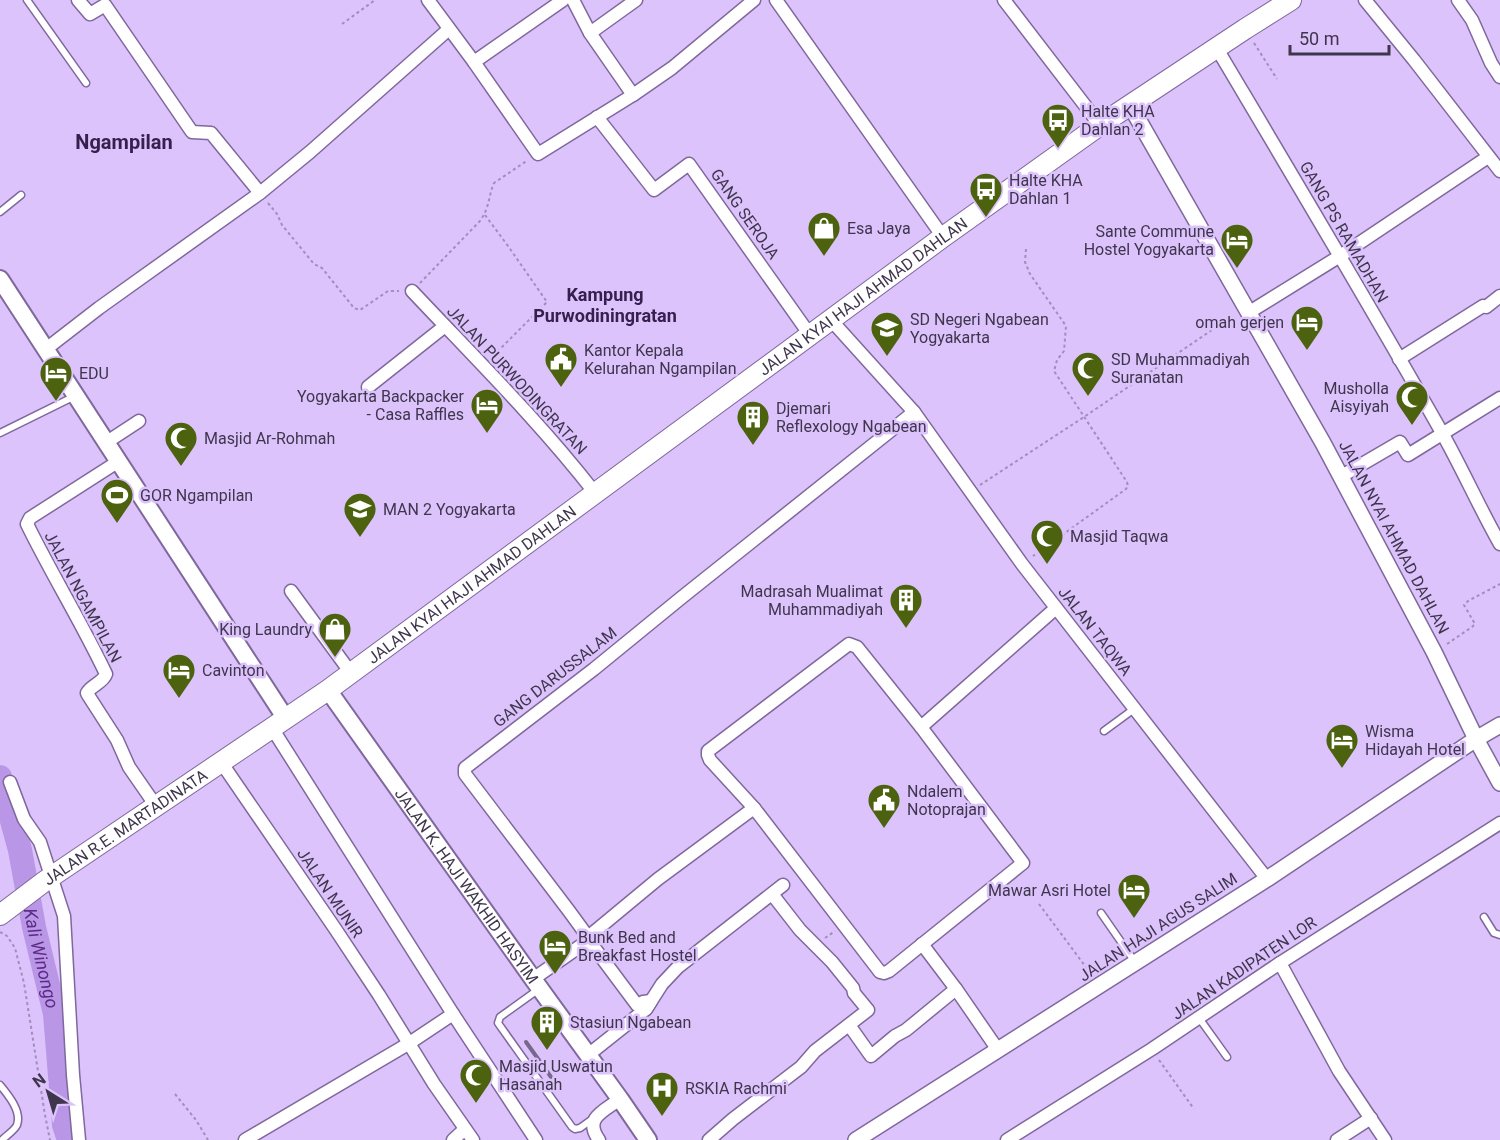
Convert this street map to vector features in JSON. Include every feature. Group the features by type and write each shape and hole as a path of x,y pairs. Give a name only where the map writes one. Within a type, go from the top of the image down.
{"main road":[{"name":"JALAN KYAI HAJI AHMAD DAHLAN","path":"279,724 943,237 1100,125 1291,0"},
{"path":"0,279 119,461 279,724"},
{"name":"JALAN K. HAJI WAKHID HASYIM","path":"328,690 648,1140"},
{"name":"JALAN R.E. MARTADINATA","path":"1,920 48,879 279,724"}],"street":[{"path":"78,0 90,14 105,5 192,132 211,133 260,193"},
{"path":"428,0 538,154 672,68 754,0"},
{"path":"474,62 563,0"},
{"path":"573,0 590,33 633,95"},
{"path":"590,33 636,0"},
{"path":"776,0 943,237"},
{"path":"1004,0 1100,125"},
{"path":"1365,0 1500,171"},
{"path":"1458,0 1472,20 1491,63 1500,77"},
{"path":"46,349 99,308 260,193 310,152 449,29"},
{"name":"GANG PS RAMADHAN","path":"1216,47 1443,434 1500,544"},
{"name":"JALAN NYAI AHMAD DAHLAN","path":"1130,105 1323,443 1434,652 1500,783"},
{"name":"GANG SEROJA","path":"597,117 654,190 689,164 810,335"},
{"path":"1246,310 1340,256 1488,157"},
{"name":"JALAN PURWODINGRATAN","path":"412,291 568,458 596,493"},
{"path":"1399,359 1483,306 1486,307 1500,296"},
{"name":"JALAN TAQWA","path":"831,320 914,412 1022,564 1267,879"},
{"path":"368,387 445,326"},
{"path":"1341,477 1400,442 1408,455 1500,398"},
{"name":"GANG DARUSSALAM","path":"649,1005 643,1002 637,1005 465,774 465,768 594,669 914,412"},
{"path":"107,442 139,421"},
{"name":"JALAN NGAMPILAN","path":"119,461 30,518 27,524 46,563 77,615 106,674 105,678 89,690 87,695 117,740 129,767 156,806"},
{"path":"291,591 351,673"},
{"path":"921,727 1056,608"},
{"path":"849,644 858,647 921,727 1023,863 889,971 882,973 754,808 710,760 708,750 849,644"},
{"path":"279,724 453,1014 536,1140"},
{"name":"JALAN HAJI AGUS SALIM","path":"856,1140 1267,879 1500,725"},
{"name":"JALAN MUNIR","path":"221,762 336,930 408,1044 473,1140"},
{"path":"10,782 24,819 40,842 48,879 64,916 79,1140"},
{"path":"536,984 658,879 754,808"},
{"name":"JALAN KADIPATEN LOR","path":"1007,1140 1152,1049 1280,963 1500,823"},
{"path":"588,1055 649,1005 662,984 678,967 783,885"},
{"path":"709,1140 801,1067 815,1051 867,1010 832,962 800,930 772,894"},
{"path":"922,944 998,1050"},
{"path":"1280,963 1339,1071 1385,1140"},
{"path":"849,1025 871,1056 956,989"},
{"path":"245,1140 408,1044 453,1014"},
{"path":"599,1140 592,1125 597,1116 620,1099"},
{"path":"1337,1140 1371,1118"},
{"path":"453,1140 465,1129"}],"lane":[{"path":"27,0 86,83"},
{"path":"0,212 21,195"},
{"path":"0,433 76,395"},
{"path":"1104,731 1135,708"},
{"path":"1101,913 1135,963"},
{"path":"1484,917 1494,933 1500,935"},
{"path":"536,984 500,1017 499,1026 572,1128 578,1129 597,1116"},
{"path":"1198,1018 1227,1057"},
{"path":"0,1085 13,1102 18,1118 14,1129 3,1139"}],"path":[{"path":"342,24 375,0"},
{"path":"1251,38 1277,79"},
{"path":"260,193 277,214 282,225 314,264 322,268 354,308 360,310 388,291 412,291 485,215 494,183 538,154"},
{"path":"483,366 547,302 485,215"},
{"path":"1022,564 1128,486 1054,371 1057,360 1064,351 1066,326 1030,274 1025,262 1026,249"},
{"path":"970,492 1246,310"},
{"path":"1434,652 1475,624 1464,605 1500,584"},
{"path":"1039,904 1099,986"},
{"path":"1,920 15,948 24,983 50,1140"},
{"path":"815,945 844,925"},
{"path":"1152,1049 1194,1109"},
{"path":"175,1094 196,1120 208,1140"}],"waterway":[{"name":"Kali Winongo","path":"0,777 20,850 34,927 55,1014 64,1125 69,1140"}],"railway":[{"path":"526,1042 551,1077"}],"place":[{"name":"Halte KHA Dahlan 2","path":"1058,149"},
{"name":"Halte KHA Dahlan 1","path":"986,218"},
{"name":"Esa Jaya","path":"824,257"},
{"name":"Sante Commune Hostel Yogyakarta","path":"1237,269"},
{"name":"omah gerjen","path":"1307,351"},
{"name":"SD Negeri Ngabean Yogyakarta","path":"887,357"},
{"name":"Kantor Kepala Kelurahan Ngampilan","path":"561,388"},
{"name":"SD Muhammadiyah Suranatan","path":"1088,397"},
{"name":"EDU","path":"56,402"},
{"name":"Musholla Aisyiyah","path":"1412,426"},
{"name":"Yogyakarta Backpacker - Casa Raffles","path":"487,434"},
{"name":"Djemari Reflexology Ngabean","path":"753,446"},
{"name":"Masjid Ar-Rohmah","path":"181,467"},
{"name":"GOR Ngampilan","path":"117,524"},
{"name":"MAN 2 Yogyakarta","path":"360,538"},
{"name":"Masjid Taqwa","path":"1047,565"},
{"name":"Madrasah Mualimat Muhammadiyah","path":"906,629"},
{"name":"King Laundry","path":"335,658"},
{"name":"Cavinton","path":"179,699"},
{"name":"Wisma Hidayah Hotel","path":"1342,769"},
{"name":"Ndalem Notoprajan","path":"884,829"},
{"name":"Mawar Asri Hotel","path":"1134,919"},
{"name":"Bunk Bed and Breakfast Hostel","path":"555,975"},
{"name":"Stasiun Ngabean","path":"547,1051"},
{"name":"Masjid Uswatun Hasanah","path":"476,1104"},
{"name":"RSKIA Rachmi","path":"662,1117"}],"district":[{"name":"Ngampilan","path":"124,142"},
{"name":"Kampung Purwodiningratan","path":"605,304"}]}
